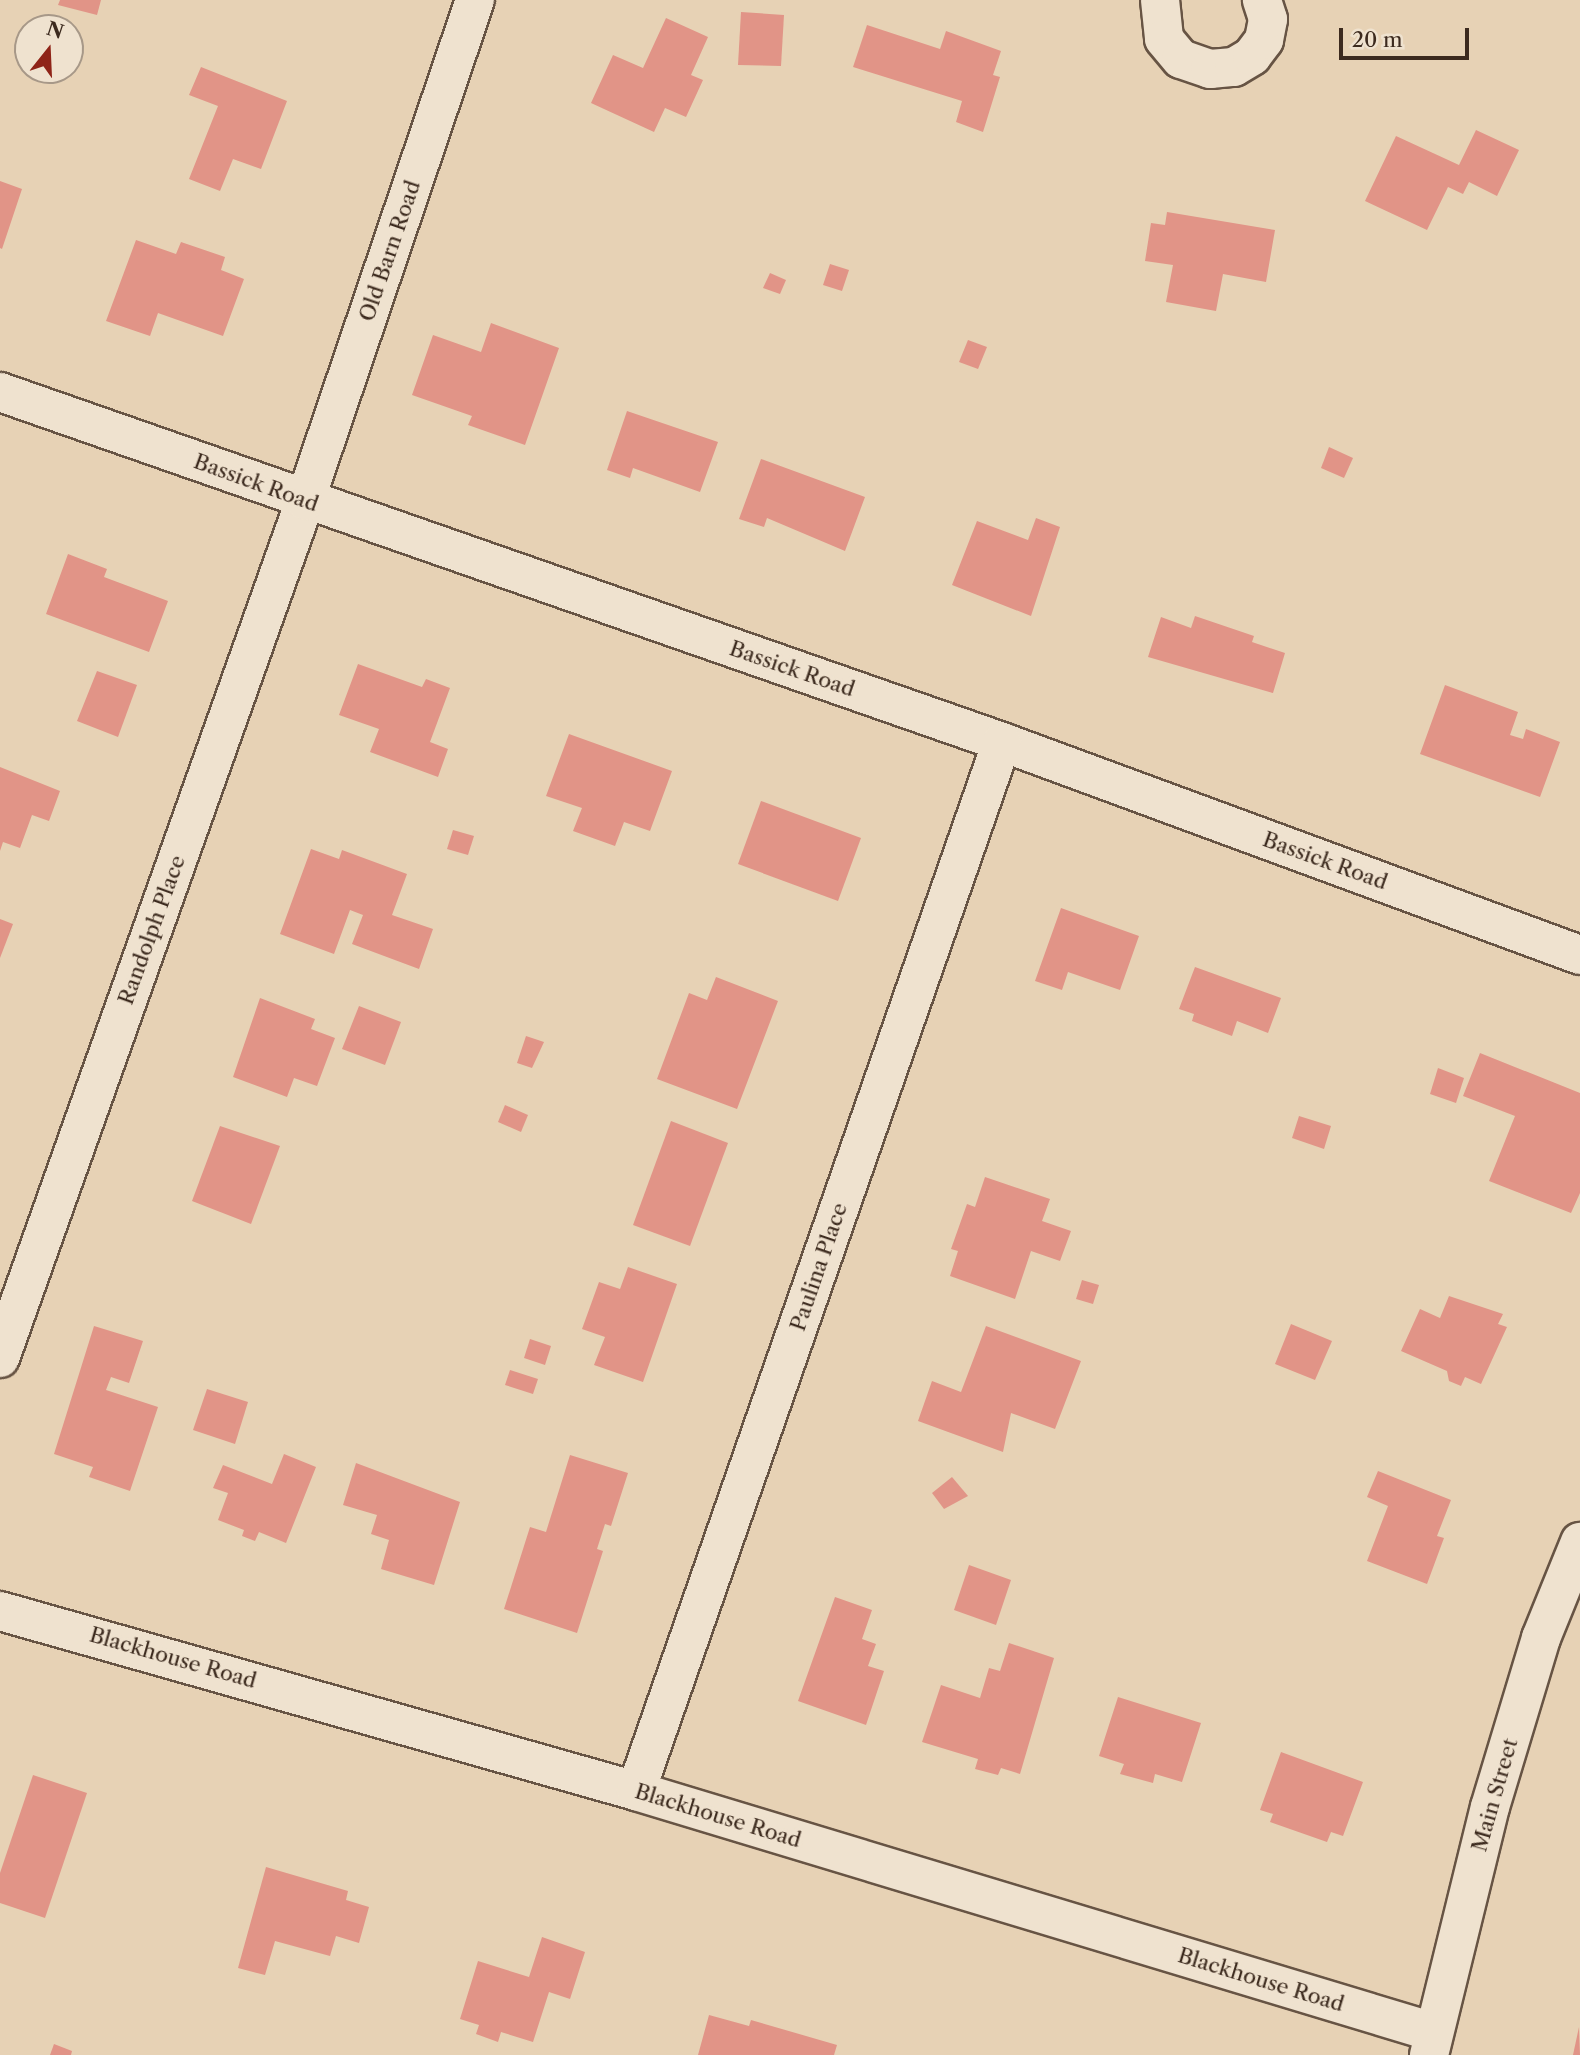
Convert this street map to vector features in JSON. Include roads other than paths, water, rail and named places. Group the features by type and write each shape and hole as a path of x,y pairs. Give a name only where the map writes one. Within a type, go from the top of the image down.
{"street":[{"name":"Old Barn Road","path":"305,501 475,0"},
{"path":"1160,0 1164,39 1181,59 1210,69 1234,67 1252,56 1264,40 1269,19 1262,0"},
{"name":"Bassick Road","path":"0,392 305,501 1002,742 1580,955"},
{"name":"Randolph Place","path":"0,1358 305,501"},
{"name":"Paulina Place","path":"636,1791 1002,742"},
{"name":"Main Street","path":"1431,2043 1494,1794 1541,1637 1580,1542"},
{"name":"Blackhouse Road","path":"0,1611 636,1791 1431,2043"}]}
